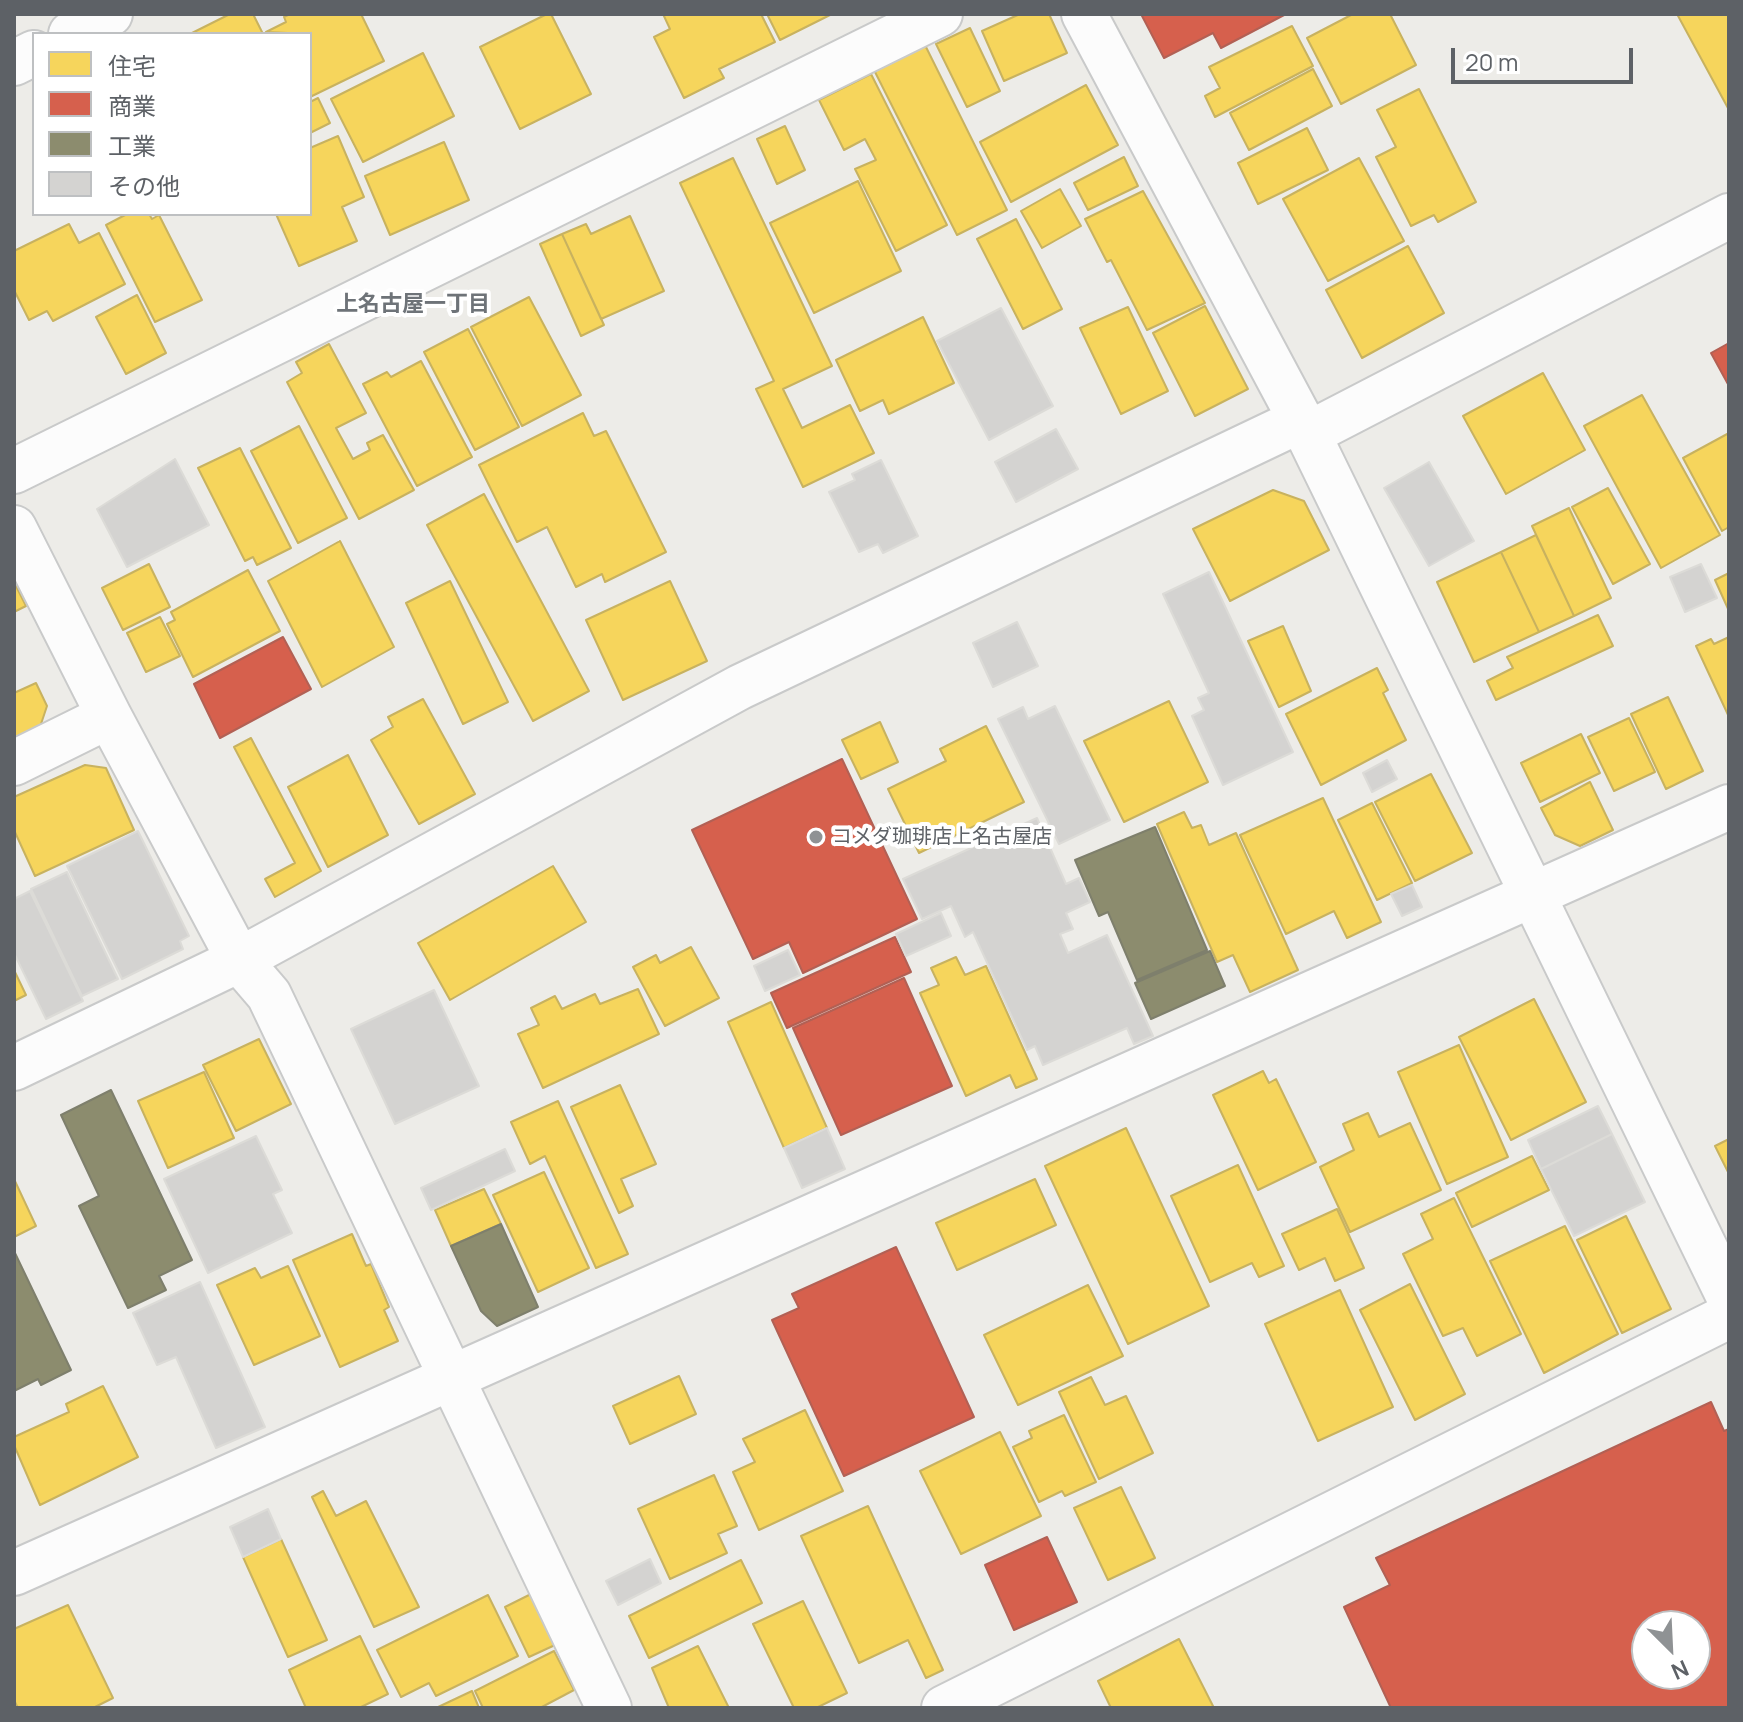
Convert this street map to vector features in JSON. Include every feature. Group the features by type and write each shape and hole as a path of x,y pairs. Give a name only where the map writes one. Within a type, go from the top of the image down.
{"street":[{"path":"75,32 110,14"},
{"path":"14,471 940,14"},
{"path":"1084,14 1304,427 1729,1297"},
{"path":"14,63 32,54"},
{"path":"14,1068 239,960 740,687 1304,427 1729,216"},
{"path":"14,528 109,716 239,960 269,995 609,1708"},
{"path":"14,763 109,716"},
{"path":"14,1573 1729,807"},
{"path":"944,1708 1729,1316"}],"building: 住宅":[{"path":"230,14 253,14 262,32 194,32"},
{"path":"290,14 361,14 384,61 312,96 312,32 266,32 286,22 284,17"},
{"path":"551,14 591,94 520,129 480,47"},
{"path":"663,14 761,14 775,42 719,69 724,78 684,98 654,37 670,29"},
{"path":"767,14 832,14 780,40"},
{"path":"1020,14 1049,14 1067,53 1004,81 982,31"},
{"path":"1353,14 1390,14 1416,65 1341,104 1307,38"},
{"path":"1677,14 1729,14 1729,110"},
{"path":"1292,26 1313,66 1215,117 1205,96 1220,88 1209,67"},
{"path":"970,28 1000,91 967,107 936,44"},
{"path":"923,41 1007,210 957,235 872,66"},
{"path":"423,53 454,116 363,162 331,99"},
{"path":"1313,69 1332,106 1249,150 1230,113"},
{"path":"871,74 947,225 896,251 855,169 876,160 865,139 844,150 819,100"},
{"path":"1086,85 1118,145 1011,202 980,142"},
{"path":"1419,89 1476,202 1438,222 1434,215 1411,226 1376,157 1396,147 1377,110"},
{"path":"318,98 330,123 312,132 312,101"},
{"path":"785,126 805,170 777,184 757,139"},
{"path":"1307,128 1328,170 1258,204 1238,163"},
{"path":"338,136 364,197 342,207 357,241 299,266 277,216 312,216 312,147"},
{"path":"444,142 469,200 390,235 365,176"},
{"path":"1124,157 1138,186 1088,210 1074,183"},
{"path":"733,158 832,366 783,389 802,428 850,405 874,453 803,487 756,389 774,381 680,183"},
{"path":"1359,158 1404,241 1328,281 1283,199"},
{"path":"858,181 901,271 814,313 770,223"},
{"path":"1060,189 1081,226 1042,248 1021,211"},
{"path":"1143,191 1205,303 1147,330 1111,260 1107,262 1085,219"},
{"path":"123,216 150,216 152,219 160,216 202,300 155,322 106,225"},
{"path":"630,216 664,291 601,319 562,234 586,224 591,234"},
{"path":"1016,219 1062,309 1023,329 977,239"},
{"path":"69,224 79,243 99,233 125,284 53,321 47,311 29,320 14,290 14,251"},
{"path":"562,234 604,325 581,336 540,244"},
{"path":"1408,246 1444,313 1362,358 1326,290"},
{"path":"137,295 166,353 126,374 96,317"},
{"path":"529,297 581,395 522,426 471,327"},
{"path":"1205,306 1248,389 1195,416 1153,333"},
{"path":"1128,307 1168,391 1121,414 1080,328"},
{"path":"923,317 954,383 889,414 883,400 860,411 836,360"},
{"path":"468,329 519,427 475,450 424,352"},
{"path":"329,344 366,413 336,428 353,459 370,450 367,443 383,435 414,490 359,519 287,382 302,373 296,362"},
{"path":"421,361 472,457 417,486 363,384 387,372 391,377"},
{"path":"1543,373 1585,450 1506,494 1463,416"},
{"path":"1642,395 1720,535 1661,568 1584,426"},
{"path":"583,413 594,436 606,431 666,552 605,582 602,574 576,587 547,527 517,542 479,465"},
{"path":"299,426 347,518 298,543 251,451"},
{"path":"1729,433 1729,527 1722,531 1683,458"},
{"path":"240,448 291,548 257,565 253,557 245,561 198,468"},
{"path":"1608,488 1650,564 1613,584 1572,507"},
{"path":"1273,490 1304,501 1329,550 1230,601 1193,529"},
{"path":"484,494 589,691 533,721 427,525"},
{"path":"1569,508 1611,598 1574,616 1532,526"},
{"path":"1536,535 1574,616 1539,632 1501,552"},
{"path":"340,541 394,647 322,687 268,581"},
{"path":"1501,552 1539,632 1474,662 1437,582"},
{"path":"149,564 170,607 123,630 102,588"},
{"path":"248,570 280,631 193,677 167,624 175,620 171,612"},
{"path":"1729,573 1729,611 1715,580"},
{"path":"450,581 508,702 463,724 406,603"},
{"path":"670,581 707,661 623,700 586,620"},
{"path":"14,582 26,606 14,612"},
{"path":"1598,615 1613,646 1496,700 1487,681 1513,668 1507,657"},
{"path":"160,617 180,656 146,672 127,633"},
{"path":"1283,626 1311,691 1279,707 1248,641"},
{"path":"1729,637 1729,717 1696,646 1711,639 1714,644"},
{"path":"1377,668 1388,690 1383,693 1406,740 1321,785 1286,714"},
{"path":"36,683 47,706 38,733 14,744 14,693"},
{"path":"1668,697 1703,771 1666,789 1631,714"},
{"path":"423,699 475,794 419,824 371,740 393,727 388,717"},
{"path":"1169,701 1208,782 1124,822 1084,741"},
{"path":"1629,718 1655,772 1614,791 1588,737"},
{"path":"880,722 898,762 861,779 842,740"},
{"path":"986,726 1024,802 919,853 888,789 946,761 940,749"},
{"path":"1581,734 1600,773 1540,802 1521,763"},
{"path":"251,738 321,871 275,897 265,879 295,863 234,747"},
{"path":"348,755 388,835 328,867 288,787"},
{"path":"85,765 106,768 134,830 35,876 14,830 14,797"},
{"path":"1431,774 1472,853 1415,881 1375,802"},
{"path":"1590,782 1613,830 1580,846 1555,835 1541,808"},
{"path":"1323,798 1381,922 1347,938 1334,911 1286,934 1240,835"},
{"path":"1372,803 1412,883 1377,900 1338,820"},
{"path":"1184,812 1192,828 1201,825 1209,845 1236,833 1298,970 1250,992 1233,955 1217,962 1157,824"},
{"path":"553,866 586,922 450,1000 418,943"},
{"path":"691,947 719,998 665,1026 633,967 656,955 660,963"},
{"path":"956,957 965,975 986,966 1037,1079 1016,1088 1010,1075 966,1096 920,993 939,985 931,968"},
{"path":"14,970 26,995 14,1001"},
{"path":"638,989 659,1034 543,1088 518,1034 539,1025 531,1008 555,996 562,1009 595,994 600,1004"},
{"path":"1534,999 1586,1102 1511,1140 1459,1037"},
{"path":"771,1002 827,1128 784,1148 728,1022"},
{"path":"259,1039 291,1104 236,1131 203,1065"},
{"path":"1459,1045 1508,1157 1447,1184 1398,1072"},
{"path":"1263,1071 1269,1083 1276,1079 1316,1162 1258,1190 1213,1095"},
{"path":"204,1072 234,1138 168,1168 138,1101"},
{"path":"620,1085 656,1164 621,1179 633,1206 619,1213 571,1107"},
{"path":"558,1101 628,1254 596,1268 545,1156 530,1164 511,1122"},
{"path":"1368,1113 1379,1137 1410,1123 1441,1190 1350,1232 1320,1167 1354,1150 1343,1124"},
{"path":"1126,1128 1209,1306 1128,1344 1045,1166"},
{"path":"1729,1139 1729,1174 1715,1146"},
{"path":"1532,1156 1549,1190 1472,1227 1456,1193"},
{"path":"1238,1165 1284,1266 1259,1277 1252,1263 1210,1282 1171,1196"},
{"path":"544,1172 589,1268 538,1292 493,1195"},
{"path":"14,1179 36,1226 14,1237"},
{"path":"1035,1179 1056,1225 957,1270 936,1223"},
{"path":"484,1189 501,1224 451,1246 435,1210"},
{"path":"1454,1198 1521,1334 1477,1356 1463,1328 1443,1336 1403,1254 1433,1239 1421,1214"},
{"path":"1337,1209 1364,1268 1335,1281 1325,1258 1299,1270 1282,1234"},
{"path":"1626,1216 1671,1309 1622,1333 1577,1240"},
{"path":"1565,1226 1618,1334 1544,1373 1490,1261"},
{"path":"352,1234 366,1266 371,1264 389,1307 384,1310 398,1341 340,1367 293,1260"},
{"path":"288,1266 320,1336 254,1365 217,1285 255,1268 261,1278"},
{"path":"1410,1284 1465,1394 1415,1420 1360,1310"},
{"path":"1088,1285 1123,1356 1018,1405 984,1335"},
{"path":"1340,1290 1393,1407 1318,1441 1265,1324"},
{"path":"679,1376 696,1414 630,1444 613,1406"},
{"path":"1091,1377 1105,1405 1126,1396 1153,1453 1099,1479 1059,1392"},
{"path":"103,1386 138,1457 40,1505 14,1445 14,1437 69,1412 66,1404"},
{"path":"805,1410 843,1491 759,1530 733,1472 755,1462 743,1439"},
{"path":"1064,1415 1096,1482 1065,1496 1062,1491 1039,1502 1013,1447 1032,1438 1029,1431"},
{"path":"1000,1432 1041,1516 961,1554 920,1471"},
{"path":"714,1475 737,1526 718,1534 727,1553 670,1579 638,1509"},
{"path":"1121,1487 1155,1558 1108,1580 1074,1508"},
{"path":"323,1491 336,1516 366,1501 419,1607 374,1627 312,1497"},
{"path":"868,1506 943,1670 926,1678 908,1640 859,1663 801,1536"},
{"path":"281,1539 327,1640 288,1657 243,1557"},
{"path":"741,1560 762,1603 649,1658 629,1616"},
{"path":"531,1594 555,1645 529,1657 505,1607"},
{"path":"488,1595 518,1656 436,1696 429,1683 401,1697 377,1650"},
{"path":"803,1601 847,1693 816,1708 794,1708 753,1624"},
{"path":"68,1605 113,1698 93,1708 18,1708 14,1700 14,1629"},
{"path":"360,1636 388,1694 359,1708 306,1708 289,1670"},
{"path":"1179,1639 1214,1708 1111,1708 1098,1681"},
{"path":"698,1646 729,1708 669,1708 652,1668"},
{"path":"554,1651 574,1690 540,1708 483,1708 475,1691"},
{"path":"472,1691 479,1708 436,1708"}],"building: 商業":[{"path":"1141,14 1286,14 1221,48 1213,33 1164,58"},
{"path":"1729,343 1729,386 1711,353"},
{"path":"283,637 311,689 220,738 194,684"},
{"path":"842,759 917,919 803,973 789,942 753,959 692,830"},
{"path":"895,937 911,972 787,1028 771,993"},
{"path":"904,978 952,1086 841,1135 793,1028"},
{"path":"896,1247 974,1417 844,1476 772,1320 799,1308 792,1294"},
{"path":"1711,1402 1724,1431 1729,1429 1729,1708 1391,1708 1344,1607 1390,1585 1376,1558"},
{"path":"1047,1537 1077,1602 1014,1630 985,1565"}],"building: 工業":[{"path":"1155,827 1207,950 1137,980 1108,912 1099,916 1075,860"},
{"path":"1210,951 1225,986 1151,1019 1135,983"},
{"path":"111,1090 192,1260 159,1276 166,1290 128,1308 79,1206 99,1196 61,1115"},
{"path":"501,1224 538,1307 497,1326 481,1311 451,1246"},
{"path":"14,1251 71,1370 41,1385 38,1379 14,1391"}],"building: その他":[{"path":"1001,308 1053,406 989,440 937,341"},
{"path":"1056,429 1078,469 1016,502 995,462"},
{"path":"175,459 209,525 127,567 97,509"},
{"path":"881,460 918,536 883,553 878,544 859,552 829,492 855,480 852,474"},
{"path":"1429,462 1474,541 1429,566 1384,488"},
{"path":"1701,564 1717,598 1685,612 1670,577"},
{"path":"1209,572 1293,752 1223,785 1192,716 1204,710 1198,698 1209,693 1163,594"},
{"path":"1017,622 1038,666 993,687 973,643"},
{"path":"1055,706 1110,820 1059,844 998,719 1023,707 1028,719"},
{"path":"1387,760 1397,779 1372,792 1363,773"},
{"path":"1037,818 1066,884 1079,878 1090,902 1066,913 1073,929 1060,934 1068,953 1107,935 1153,1036 1134,1044 1127,1028 1043,1065 1035,1046 1027,1050 973,932 965,937 951,906 922,919 903,879"},
{"path":"138,831 189,936 180,941 183,949 122,979 67,866"},
{"path":"67,872 118,979 82,996 31,889"},
{"path":"1412,885 1422,907 1402,916 1391,894"},
{"path":"30,891 83,1001 46,1019 14,953 14,899"},
{"path":"941,913 951,936 906,956 896,934"},
{"path":"788,950 800,975 765,991 754,966"},
{"path":"434,990 479,1086 395,1124 351,1029"},
{"path":"1598,1106 1612,1134 1541,1169 1528,1140"},
{"path":"827,1128 845,1169 802,1188 784,1148"},
{"path":"1612,1134 1645,1202 1574,1236 1541,1169"},
{"path":"256,1136 282,1190 273,1194 292,1233 208,1273 164,1179"},
{"path":"505,1149 515,1171 431,1210 421,1188"},
{"path":"200,1282 265,1427 216,1448 176,1357 157,1365 133,1313"},
{"path":"268,1509 281,1539 243,1557 230,1527"},
{"path":"650,1559 661,1583 618,1605 606,1581"}],"place":[{"name":"コメダ珈琲店上名古屋店","path":"816,837"}],"district":[{"name":"上名古屋一丁目","path":"413,305"}]}
